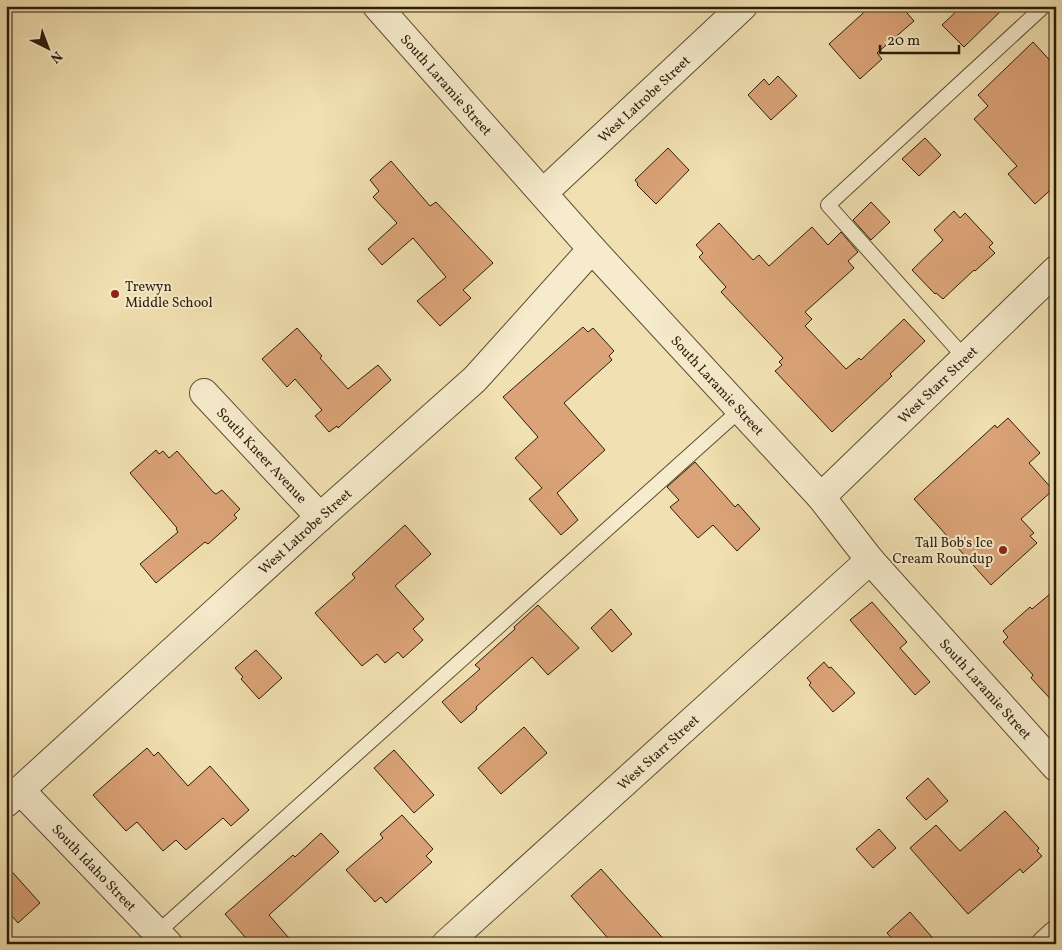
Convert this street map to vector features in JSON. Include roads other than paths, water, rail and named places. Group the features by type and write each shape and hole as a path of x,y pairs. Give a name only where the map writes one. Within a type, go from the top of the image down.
{"street":[{"name":"South Laramie Street","path":"377,6 592,249 821,497 870,560 1056,767"},
{"name":"West Latrobe Street","path":"543,193 743,6"},
{"name":"West Latrobe Street","path":"13,797 320,517 475,379 592,249"},
{"name":"West Starr Street","path":"821,497 1056,270"},
{"name":"South Kneer Avenue","path":"204,392 320,517"},
{"name":"West Starr Street","path":"446,944 870,560"},
{"name":"South Idaho Street","path":"13,797 163,938"},
{"path":"1046,944 1056,935"}],"lane":[{"path":"965,358 828,205 1044,6"},
{"path":"163,938 740,410"}],"place":[{"name":"Trewyn Middle School","path":"115,294"},
{"name":"Tall Bob's Ice Cream Roundup","path":"1003,550"}]}
